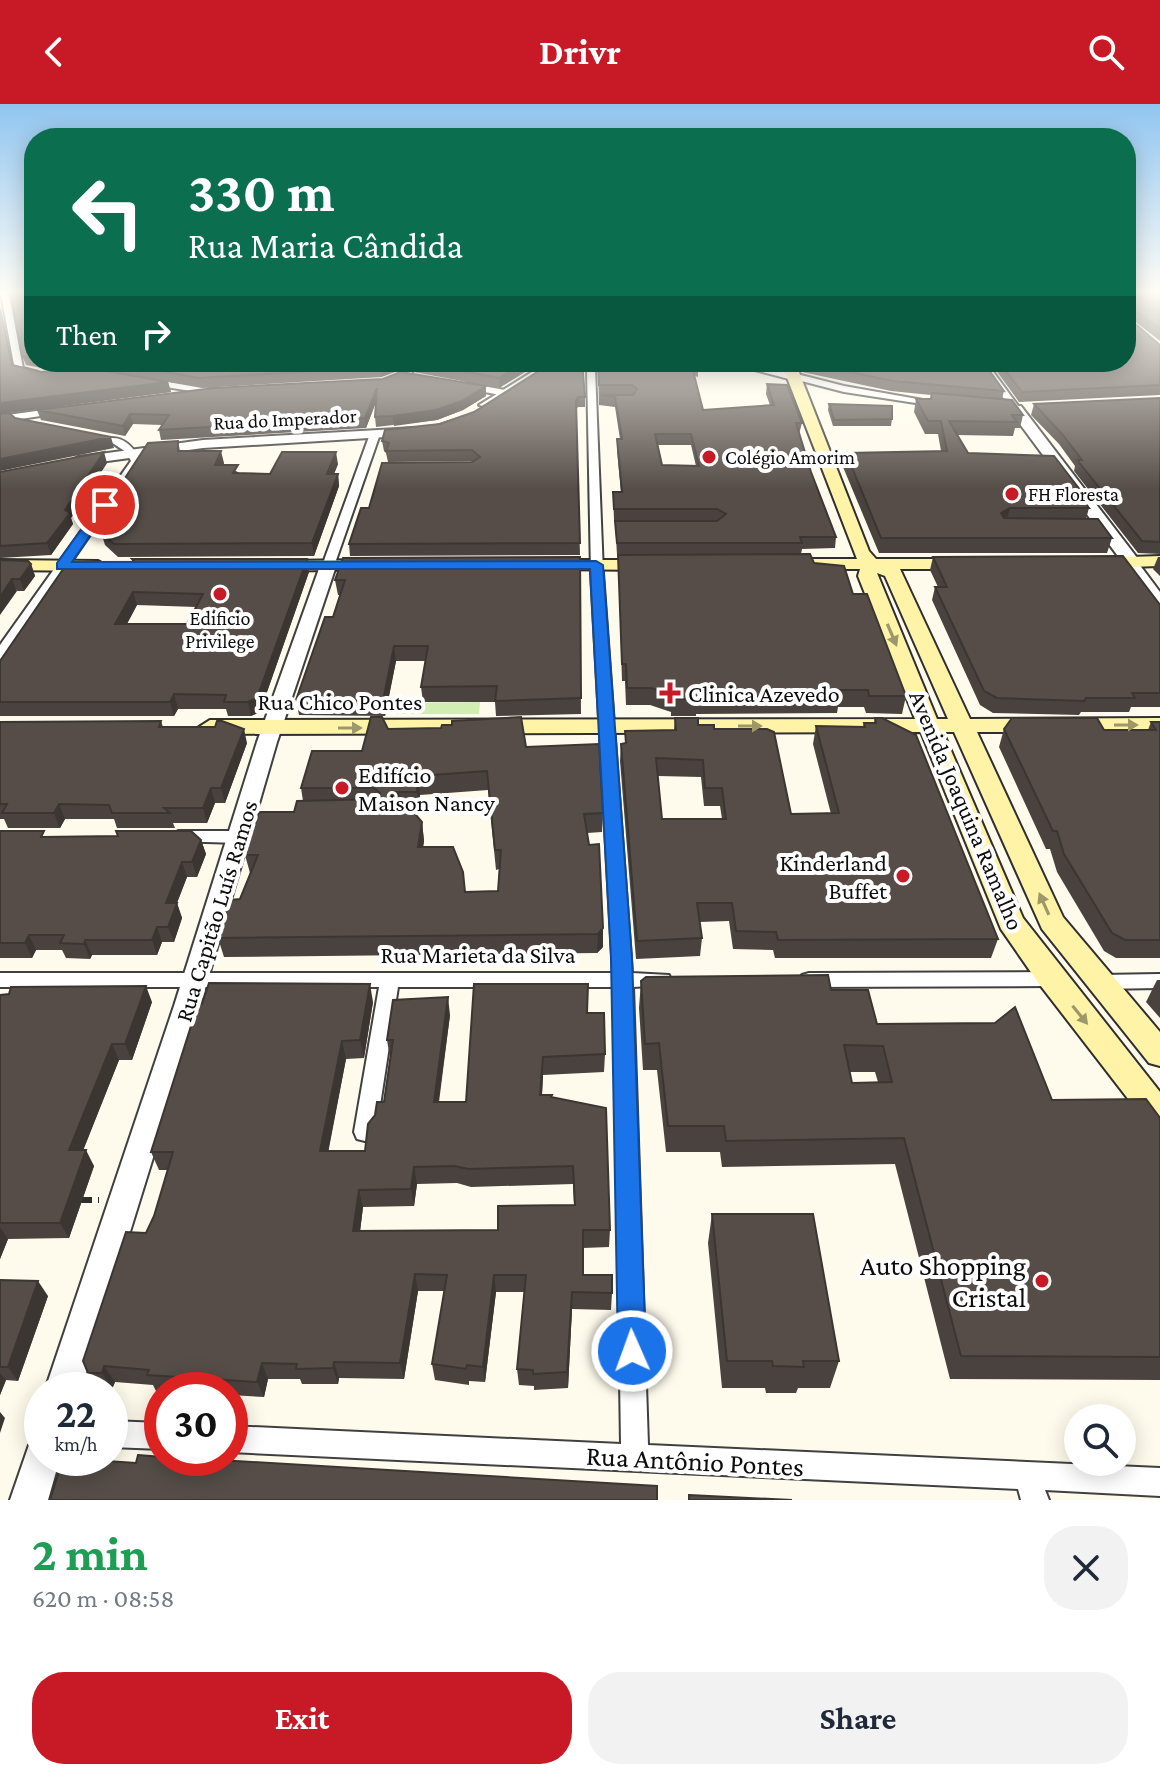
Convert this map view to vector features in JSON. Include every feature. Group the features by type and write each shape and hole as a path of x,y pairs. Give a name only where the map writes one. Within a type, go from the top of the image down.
{"main road":[{"name":"Avenida Joaquina Ramalho","path":"791,372 856,540 871,564 893,573 1052,922 1160,1054"},
{"path":"1078,563 1160,561"},
{"path":"535,565 666,564"},
{"path":"776,564 988,564"},
{"name":"Avenida Joaquina Ramalho","path":"871,564 866,573 1011,922 1051,979 1160,1116"},
{"path":"0,565 124,566"},
{"path":"250,566 396,565"},
{"name":"Rua Chico Pontes","path":"190,727 1160,725"}],"street":[{"path":"31,372 49,375"},
{"path":"72,374 90,372"},
{"path":"404,376 407,372"},
{"path":"469,416 540,372"},
{"path":"591,372 604,526 596,565 623,980 635,1458"},
{"path":"800,372 866,393 952,405"},
{"path":"987,372 1010,409 1160,601"},
{"path":"86,373 115,377"},
{"path":"369,385 404,376 418,378"},
{"path":"144,381 216,392"},
{"path":"462,386 505,393"},
{"path":"170,397 231,391"},
{"path":"1010,409 1039,409"},
{"path":"1,419 63,411"},
{"path":"1,419 37,425"},
{"name":"Rua do Imperador","path":"58,465 154,447 429,430"},
{"name":"Rua Capitão Luís Ramos","path":"69,1372 272,728 375,434"},
{"path":"0,655 136,461 130,450 112,439 154,447"},
{"path":"362,468 378,468"},
{"path":"159,837 239,837"},
{"path":"365,1132 390,979"},
{"path":"788,980 1051,979"},
{"name":"Rua Marieta da Silva","path":"0,980 679,980"},
{"path":"1100,982 1160,981"},
{"name":"Rua Antônio Pontes","path":"248,1440 635,1458 1031,1488 1160,1482"},
{"path":"29,1500 36,1476"}],"path":[{"path":"68,1200 125,1199"}],"green space":[{"path":"480,702 479,714 385,714 388,703"}],"building":[{"path":"0,359 11,359 12,365 24,368 24,372 112,372 168,382 0,403"},
{"path":"1136,359 1160,359 1160,385 1022,392 1007,372 1136,372"},
{"path":"166,372 298,372 199,378"},
{"path":"401,372 486,386 462,401 436,410 393,416 375,417 377,388 365,418 159,430 169,415 130,414 123,426 37,410 214,388 383,379"},
{"path":"467,372 509,372 499,378"},
{"path":"537,372 583,372 585,397 578,397 576,401 580,543 349,544 361,508 369,508 382,463 472,462 480,457 472,450 386,451 389,443 382,441 385,430 440,424 474,412"},
{"path":"598,372 693,372 703,410 774,405 767,384 787,385 802,423 796,423 811,472 836,537 800,537 802,543 617,543 615,521 717,521 726,514 717,509 614,509 613,492 622,492 617,439 622,439 615,397 600,395 633,395 637,389 632,385 599,385","holes":["655,434 691,434 699,466 662,465"]},
{"path":"851,372 990,372 1004,391 893,381"},
{"path":"932,393 1012,400 1023,415 1012,415 1017,422 949,421 968,453 1054,456 1087,499 1084,501 1089,508 1010,508 1001,513 1004,518 1098,519 1112,538 881,538 846,453 947,451 941,421 928,421 916,399 931,399"},
{"path":"1160,398 1160,542 1142,541 1077,460 1082,460 1062,434 1034,404"},
{"path":"829,404 892,406 892,419 834,420"},
{"path":"9,413 15,418 111,437 0,459 0,414"},
{"path":"178,441 178,451 221,451 215,465 238,465 233,473 270,474 282,452 336,452 327,474 338,474 312,543 114,544 101,532 120,503 108,504 148,443"},
{"path":"104,452 65,510 70,513 47,543 0,546 0,472"},
{"path":"810,554 814,563 844,566 853,594 867,594 906,696 869,696 868,690 834,690 840,696 698,696 698,699 672,699 672,695 651,688 627,688 626,664 622,664 618,555"},
{"path":"1123,556 1160,605 1160,693 1132,693 1135,698 1086,698 1084,701 997,698 984,691 935,587 947,587 933,557"},
{"path":"580,557 581,698 495,701 497,686 421,687 428,646 394,646 383,701 296,700 325,617 333,617 345,580 335,580 343,558"},
{"path":"132,559 307,559 257,698 248,702 224,702 226,695 174,694 170,702 0,702 0,661 68,562 135,562","holes":["133,592 203,594 187,624 115,624"]},
{"path":"0,560 28,561 31,564 20,579 12,579 0,597"},
{"path":"371,717 382,717 388,729 441,728 442,725 452,725 452,721 521,717 526,747 599,744 603,813 584,814 589,845 599,844 603,928 598,934 218,938 230,900 240,899 258,855 245,855 259,812 294,812 297,801 377,799 380,793 374,788 301,788 312,751 362,751","holes":["487,771 495,850 501,850 498,891 465,892 463,872 453,847 418,847 422,822 396,792 417,792 418,776"]},
{"path":"675,718 698,718 698,725 714,725 714,729 767,729 774,732 791,814 839,813 816,726 865,727 864,723 876,723 875,718 882,718 916,735 998,939 778,940 776,932 736,931 732,903 697,903 702,938 637,941 621,744 626,743 625,731 676,730","holes":["656,758 703,760 705,788 722,788 726,819 662,819"]},
{"path":"1012,718 1097,718 1104,730 1156,730 1151,722 1160,722 1160,940 1125,940 1112,933 1064,854 1057,831 1053,831 1004,729"},
{"path":"161,721 159,727 215,727 217,721 222,721 244,729 221,788 211,788 203,808 164,808 170,813 112,813 109,805 59,804 54,813 2,813 7,804 0,804 0,722"},
{"path":"0,831 44,831 41,837 118,836 116,831 191,831 201,840 192,862 182,862 166,903 177,903 168,927 157,927 152,940 85,940 84,944 60,943 64,935 29,935 25,943 0,943"},
{"path":"828,975 831,990 868,990 877,1024 995,1023 1015,1007 1052,1100 1146,1099 1160,1118 1160,1357 961,1356 904,1138 726,1141 724,1126 668,1126 659,1043 645,1044 641,981 646,977","holes":["844,1045 883,1046 892,1082 852,1083"]},
{"path":"209,983 370,984 360,1040 342,1041 320,1151 365,1151 368,1124 375,1115 377,1102 384,1102 393,1040 387,1040 393,1000 448,997 434,1102 466,1102 474,984 588,984 587,1013 604,1013 605,1054 543,1057 540,1095 606,1108 610,1230 583,1230 583,1275 612,1275 612,1293 572,1292 567,1372 533,1374 533,1370 517,1369 526,1275 494,1275 483,1367 467,1365 466,1369 432,1364 447,1275 415,1274 400,1363 334,1362 333,1368 296,1369 297,1364 262,1363 257,1382 248,1381 248,1372 148,1372 104,1366 102,1372 88,1372 83,1361 126,1232 146,1233 154,1216 173,1152 151,1152 198,1004 202,1004","holes":["573,1166 575,1205 498,1206 498,1230 353,1231 359,1190 411,1189 414,1167"]},
{"path":"146,986 125,1044 112,1044 69,1150 86,1150 60,1223 0,1223 0,995 9,994 11,987"},
{"path":"712,1214 813,1214 839,1361 803,1361 804,1367 773,1366 772,1361 727,1361"},
{"path":"0,1280 38,1281 8,1367 0,1367"},
{"path":"138,1455 144,1456 144,1476 248,1476 248,1462 657,1486 657,1500 50,1500 57,1476 128,1476 128,1462 136,1463"},
{"path":"689,1495 792,1500 689,1500"}],"place":[{"name":"Colégio Amorim","path":"709,457"},
{"name":"FH Floresta","path":"1012,494"},
{"name":"Edificio Privilege","path":"220,594"},
{"name":"Clinica Azevedo","path":"670,693"},
{"name":"Edifício Maison Nancy","path":"342,788"},
{"name":"Kinderland Buffet","path":"903,876"},
{"name":"Auto Shopping Cristal","path":"1042,1281"}],"route":[{"path":"105,505 62,566 596,565 622,958 632,1351"}]}
